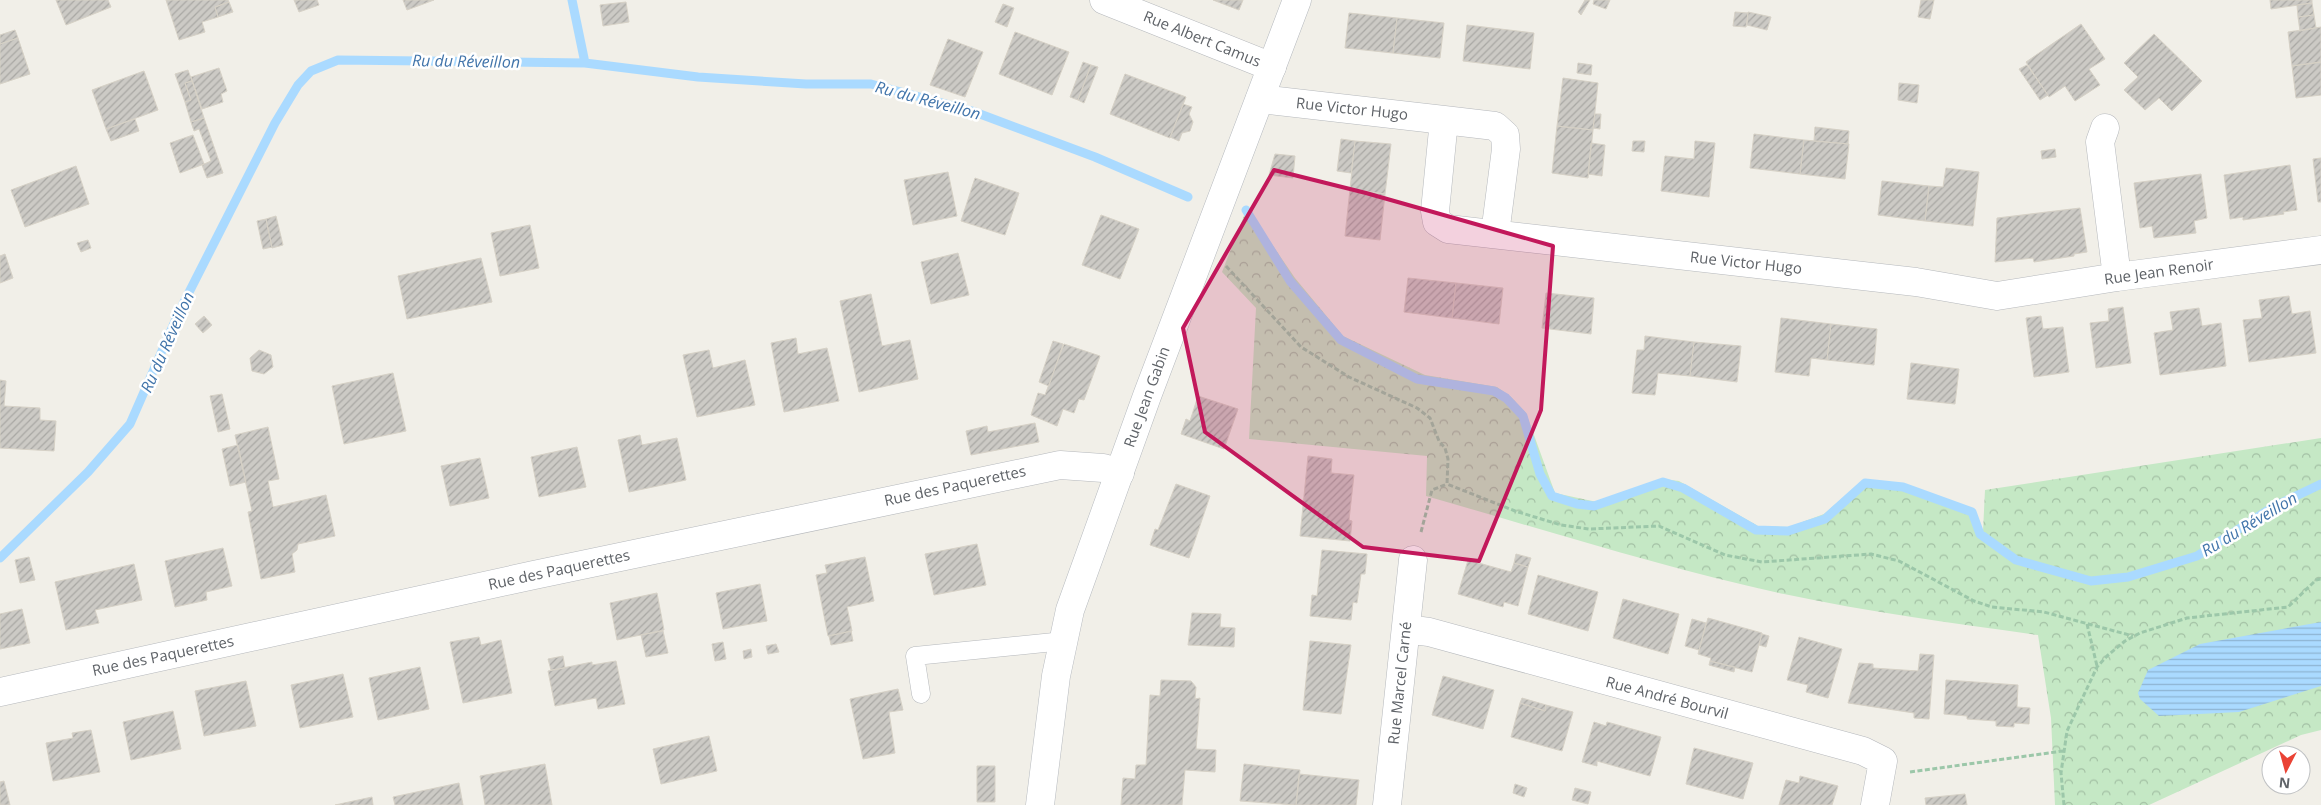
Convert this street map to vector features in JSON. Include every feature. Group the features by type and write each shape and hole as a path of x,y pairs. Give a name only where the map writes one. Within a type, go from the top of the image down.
{"street":[{"name":"Rue Albert Camus","path":"1104,0 1272,67"},
{"name":"Rue Jean Gabin","path":"1040,805 1056,676 1070,610 1200,254 1297,0"},
{"name":"Rue Victor Hugo","path":"1260,99 1495,126 1505,135 1506,149 1495,234"},
{"name":"Rue Victor Hugo","path":"1444,120 1435,211 1438,222 1448,229 1916,282 1997,296"},
{"path":"2104,128 2100,142 2117,277"},
{"name":"Rue Jean Renoir","path":"1997,296 2117,277 2321,250"},
{"name":"Rue des Paquerettes","path":"0,692 534,575 1060,465 1103,468 1120,473"},
{"name":"Rue Marcel Carné","path":"1387,805 1414,560"},
{"name":"Rue André Bourvil","path":"1406,629 1429,632 1863,751 1883,761 1881,772"},
{"path":"1875,805 1881,772"}],"lane":[{"path":"921,694 915,656 1064,641"}],"path":[{"path":"1200,254 1224,264 1301,347 1349,376 1417,408 1430,418 1439,442 1447,454 1447,484"},
{"path":"1414,560 1432,490 1447,484 1515,511 1561,524 1589,528 1659,526 1725,555 1748,560 1770,561 1871,554 1887,557 1899,561 1974,601 2006,609 2044,612 2133,636"},
{"path":"2064,805 2061,773 2067,731 2097,667 2125,641 2162,625 2187,618 2288,607 2316,580 2321,579"},
{"path":"2086,623 2097,667"},
{"path":"1881,772 1906,772 2063,751"}],"highlighted area":[{"path":"1274,170 1366,193 1553,246 1541,410 1479,561 1363,547 1205,432 1183,328"}],"green space":[{"path":"1247,208 1295,278 1343,336 1425,375 1497,387 1511,397 1526,413 1555,493 1597,502 1663,479 1679,481 1758,526 1789,527 1824,514 1865,479 1909,487 1975,511 1983,531 1985,490 2321,438 2321,730 2301,735 2279,745 2261,745 2261,753 2149,805 2055,805 2051,718 2038,635 1879,612 1739,584 1649,561 1426,496 1427,456 1249,439 1256,308 1222,272"}],"water":[{"path":"2321,622 2321,686 2239,712 2159,716 2140,699 2138,693 2148,670 2200,644"}],"building":[{"path":"56,0 108,0 111,7 66,25"},
{"path":"166,0 228,0 229,2 215,7 218,17 202,22 205,32 179,40"},
{"path":"294,0 317,0 319,5 299,12"},
{"path":"403,0 434,0 407,10"},
{"path":"1213,0 1243,0 1239,10"},
{"path":"1585,0 1590,0 1581,15 1578,12"},
{"path":"1594,0 1610,0 1606,9 1593,4"},
{"path":"1921,0 1934,0 1930,19 1918,17"},
{"path":"2270,0 2312,0 2312,3 2271,9"},
{"path":"229,2 233,12 218,17 215,7"},
{"path":"626,2 629,22 603,26 600,5"},
{"path":"2312,3 2314,15 2298,17 2297,5"},
{"path":"1003,4 1014,8 1007,27 995,22"},
{"path":"1735,12 1748,13 1746,27 1733,26"},
{"path":"1748,12 1771,17 1767,30 1747,25"},
{"path":"1349,13 1397,18 1393,53 1345,48"},
{"path":"2314,15 2316,28 2300,31 2298,17"},
{"path":"1397,18 1444,23 1440,58 1393,53"},
{"path":"2081,24 2105,59 2089,69 2100,85 2075,101 2065,86 2049,97 2026,62"},
{"path":"1467,25 1534,33 1530,69 1463,61"},
{"path":"2321,27 2321,62 2292,66 2288,32"},
{"path":"15,30 18,38 0,44 0,35"},
{"path":"1015,32 1069,52 1052,95 999,74"},
{"path":"2154,34 2202,81 2172,111 2159,98 2145,110 2124,90 2138,77 2124,63"},
{"path":"18,38 30,74 0,84 0,44"},
{"path":"948,39 983,52 965,97 930,85"},
{"path":"1083,62 1091,65 1078,100 1070,97"},
{"path":"2321,62 2321,95 2296,98 2292,66"},
{"path":"1578,63 1592,65 1591,75 1577,73"},
{"path":"1091,65 1098,67 1084,103 1078,100"},
{"path":"2027,65 2048,95 2040,100 2019,69"},
{"path":"219,68 227,91 221,94 223,102 202,109 191,77"},
{"path":"188,70 192,81 185,83 191,100 185,102 175,74"},
{"path":"144,71 158,110 106,129 92,90"},
{"path":"1125,74 1186,97 1170,138 1110,114"},
{"path":"1563,78 1598,83 1593,130 1557,126"},
{"path":"192,81 204,118 191,122 185,102 191,100 185,83"},
{"path":"1899,83 1919,85 1917,103 1898,100"},
{"path":"1183,104 1192,107 1189,114 1193,122 1190,131 1182,133 1179,141 1170,137"},
{"path":"1595,114 1601,114 1600,129 1593,128"},
{"path":"204,118 223,173 207,178 202,165 211,161 199,129 194,131 191,122"},
{"path":"135,119 139,131 111,141 106,129"},
{"path":"1557,126 1593,130 1588,178 1552,173"},
{"path":"1815,127 1849,131 1848,144 1814,141"},
{"path":"1754,134 1804,140 1800,174 1750,168"},
{"path":"193,135 204,164 180,173 170,143"},
{"path":"1341,139 1355,141 1351,173 1337,171"},
{"path":"1804,140 1849,144 1845,179 1800,174"},
{"path":"1355,141 1391,144 1385,194 1350,189"},
{"path":"1633,141 1645,141 1644,152 1632,151"},
{"path":"1695,141 1715,143 1709,197 1661,191 1665,156 1694,159"},
{"path":"1591,143 1605,145 1602,176 1588,174"},
{"path":"2055,149 2056,157 2042,159 2041,151"},
{"path":"1275,154 1295,156 1293,178 1269,175"},
{"path":"2321,158 2321,202 2318,202 2313,159"},
{"path":"2290,165 2297,210 2283,212 2284,214 2243,220 2243,217 2230,219 2224,175"},
{"path":"76,166 89,204 25,227 11,190"},
{"path":"1946,168 1979,172 1973,226 1925,221 1929,186 1943,187"},
{"path":"948,172 957,216 913,225 904,180"},
{"path":"2201,174 2207,218 2194,221 2196,233 2154,238 2152,226 2140,228 2134,183"},
{"path":"975,178 1019,193 1005,235 961,221"},
{"path":"1882,181 1929,186 1925,221 1878,215"},
{"path":"1350,189 1385,194 1380,240 1345,236"},
{"path":"2080,208 2087,252 2074,254 2074,256 2034,262 2033,258 1995,262 1997,218"},
{"path":"1101,215 1139,229 1120,279 1082,265"},
{"path":"276,216 283,245 272,248 266,219"},
{"path":"266,219 272,247 263,249 257,221"},
{"path":"530,225 539,268 500,276 491,233"},
{"path":"88,240 91,248 81,252 77,243"},
{"path":"958,253 969,295 931,304 921,262"},
{"path":"5,254 13,278 0,283 0,256"},
{"path":"481,258 492,302 407,319 398,276"},
{"path":"1408,278 1456,283 1452,318 1404,312"},
{"path":"1456,283 1503,288 1499,324 1452,318"},
{"path":"1546,293 1594,298 1591,334 1542,328"},
{"path":"871,294 882,346 910,340 918,379 859,392 840,301"},
{"path":"2289,296 2292,314 2310,311 2316,353 2249,362 2243,320 2262,318 2259,300"},
{"path":"2123,307 2131,363 2096,368 2090,323 2109,321 2108,309"},
{"path":"2199,308 2202,326 2221,323 2226,366 2160,375 2154,333 2173,330 2170,312"},
{"path":"204,316 212,325 203,333 195,324"},
{"path":"2041,316 2043,329 2063,327 2069,372 2034,377 2026,318"},
{"path":"1781,318 1831,324 1827,360 1811,358 1809,376 1775,372"},
{"path":"1831,324 1877,329 1874,365 1827,360"},
{"path":"1645,336 1694,342 1690,376 1658,373 1655,395 1632,393 1637,350 1644,350"},
{"path":"796,338 798,354 827,348 839,401 784,412 771,343"},
{"path":"1053,341 1063,344 1049,386 1039,382"},
{"path":"1694,342 1741,346 1737,382 1690,376"},
{"path":"1064,344 1100,356 1084,400 1079,399 1074,413 1063,409 1057,426 1031,415 1038,393 1045,395"},
{"path":"259,350 271,355 273,367 264,374 252,371 250,358"},
{"path":"709,350 713,368 745,360 755,405 697,417 683,355"},
{"path":"1911,363 1959,369 1955,404 1907,399"},
{"path":"393,373 406,431 344,444 332,386"},
{"path":"0,380 6,381 4,406 40,408 40,420 56,421 54,451 0,448"},
{"path":"222,394 230,429 218,432 210,396"},
{"path":"1198,396 1238,409 1224,449 1181,434 1186,419 1190,421"},
{"path":"1035,423 1039,442 971,455 966,431 987,426 988,432"},
{"path":"268,427 279,479 268,481 273,507 326,495 335,536 298,544 297,550 292,554 295,572 261,579 248,512 252,511 235,435"},
{"path":"640,435 642,445 677,438 686,480 629,492 618,440"},
{"path":"238,445 246,482 230,486 222,449"},
{"path":"577,447 586,487 539,497 531,457"},
{"path":"1308,456 1332,459 1331,473 1354,475 1349,520 1352,521 1350,541 1300,536"},
{"path":"480,458 489,498 450,506 441,466"},
{"path":"1176,484 1210,496 1189,558 1150,545 1155,529 1158,530"},
{"path":"977,544 986,585 934,595 925,554"},
{"path":"223,548 232,586 206,592 207,600 175,607 165,561"},
{"path":"1322,550 1367,554 1365,574 1361,574 1357,603 1353,602 1351,620 1310,616 1312,595 1317,596"},
{"path":"1516,554 1531,558 1528,567 1514,563"},
{"path":"29,557 35,580 20,583 15,560"},
{"path":"865,557 874,601 847,607 852,631 828,636 816,575 827,573 825,565"},
{"path":"1468,560 1511,572 1514,563 1528,567 1518,606 1504,602 1503,607 1458,594"},
{"path":"134,564 142,600 95,610 99,623 66,630 55,582"},
{"path":"1538,575 1598,592 1588,631 1528,614"},
{"path":"760,584 767,621 723,629 716,593"},
{"path":"657,593 664,630 617,640 610,603"},
{"path":"1623,599 1679,614 1668,654 1613,638"},
{"path":"22,609 30,643 0,649 0,614"},
{"path":"1192,613 1221,614 1220,627 1235,628 1234,647 1188,645"},
{"path":"1708,618 1762,633 1752,672 1710,661 1711,658 1698,654"},
{"path":"1692,619 1706,623 1699,650 1685,646"},
{"path":"663,631 668,653 646,657 641,635"},
{"path":"851,631 853,641 831,645 829,636"},
{"path":"1762,634 1769,636 1766,647 1759,645"},
{"path":"479,637 481,645 501,640 512,693 463,703 450,642"},
{"path":"1799,637 1842,649 1828,698 1806,692 1808,685 1787,680"},
{"path":"1310,641 1351,645 1341,714 1303,710"},
{"path":"723,642 726,659 715,661 712,644"},
{"path":"776,644 779,652 768,654 766,646"},
{"path":"751,649 752,657 744,659 743,651"},
{"path":"1920,654 1934,655 1929,719 1914,718 1914,713 1848,703 1859,663 1873,664 1873,668 1918,671"},
{"path":"563,656 565,668 551,670 548,659"},
{"path":"616,661 625,704 598,709 596,698 555,706 548,671 592,662 592,665"},
{"path":"1710,661 1735,667 1734,672 1709,665"},
{"path":"420,667 429,709 378,720 369,678"},
{"path":"343,674 353,717 300,728 291,685"},
{"path":"1443,676 1494,690 1483,729 1432,715"},
{"path":"1161,680 1191,681 1196,687 1195,699 1200,698 1196,749 1216,750 1215,772 1185,770 1182,805 1121,805 1123,778 1135,779 1136,765 1146,765 1150,695 1160,696"},
{"path":"1946,680 2018,685 2017,707 2030,708 2029,724 2014,723 2014,727 1996,726 1996,721 1967,719 1967,716 1944,714"},
{"path":"246,681 256,726 204,736 195,691"},
{"path":"898,689 903,710 889,712 895,753 863,759 850,699"},
{"path":"1522,698 1546,705 1545,711 1520,703"},
{"path":"1520,703 1545,711 1546,705 1573,712 1562,751 1511,737"},
{"path":"173,711 181,749 131,760 123,722"},
{"path":"1594,722 1606,726 1607,722 1661,737 1650,776 1597,761 1597,766 1582,762"},
{"path":"91,730 100,772 53,781 46,743 73,738 72,733"},
{"path":"709,736 717,771 661,784 653,749"},
{"path":"1694,748 1753,763 1743,799 1686,784"},
{"path":"545,764 552,805 485,805 480,776"},
{"path":"1244,764 1300,770 1296,805 1240,801"},
{"path":"977,766 995,766 995,802 977,802"},
{"path":"1299,774 1359,780 1356,805 1296,805"},
{"path":"1800,776 1838,786 1832,805 1779,805 1786,780 1799,783"},
{"path":"4,781 10,805 0,805 0,782"},
{"path":"459,783 463,805 395,805 393,797"},
{"path":"1515,784 1527,788 1524,797 1513,793"},
{"path":"1575,788 1591,792 1588,804 1572,800"},
{"path":"1965,794 1967,805 1926,805 1925,798"},
{"path":"372,797 373,805 335,805"}],"waterway":[{"path":"572,0 585,63"},
{"name":"Ru du Réveillon","path":"0,558 88,472 130,424 179,312 275,123 298,85 311,71 338,60 585,63 698,77 806,84 871,84 972,111 1095,157 1188,197"},
{"name":"Ru du Réveillon","path":"1246,210 1290,281 1341,340 1417,379 1494,391 1506,398 1523,416 1540,474 1552,496 1577,504 1594,506 1663,482 1683,488 1756,530 1788,531 1825,519 1865,483 1903,487 1972,512 1980,534 2016,560 2091,581 2128,577 2197,556 2273,507 2321,484"}]}
